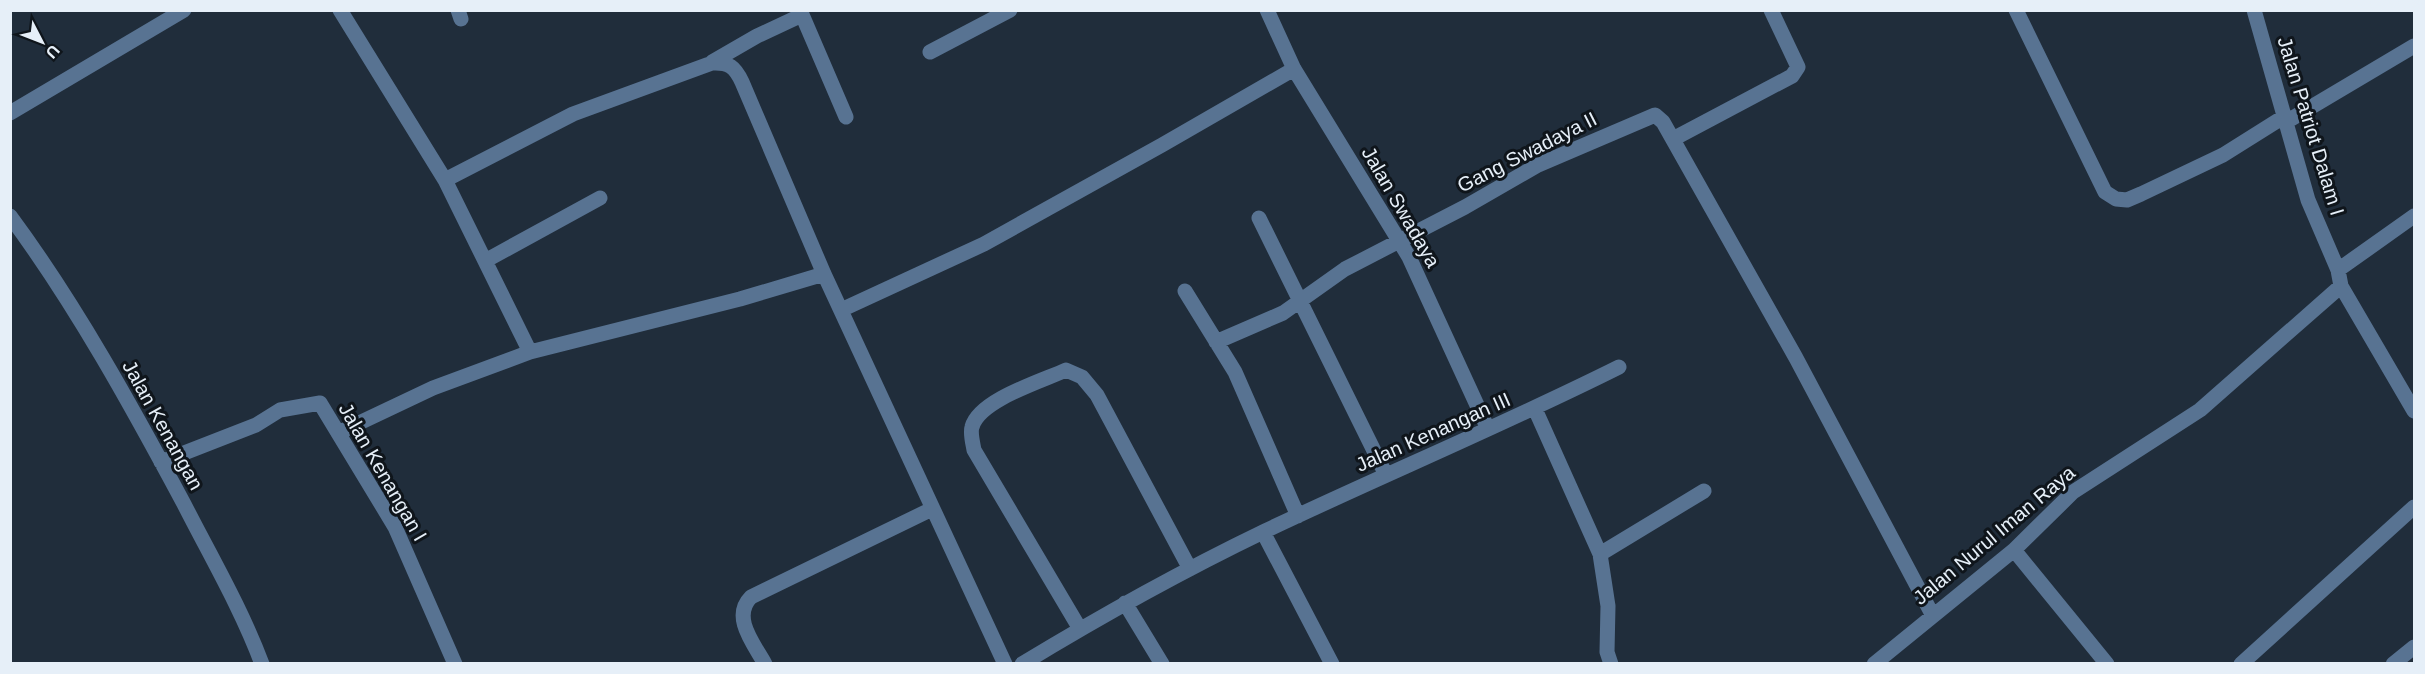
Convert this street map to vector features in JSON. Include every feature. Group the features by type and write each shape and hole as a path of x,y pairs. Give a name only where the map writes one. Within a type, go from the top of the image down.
{"street":[{"path":"10,113 184,10"},
{"path":"340,10 445,180 530,352"},
{"path":"930,52 1010,10"},
{"name":"Jalan Swadaya","path":"1267,10 1294,69 1409,257 1488,429"},
{"path":"1771,10 1798,67 1792,76 1673,139 1796,358 1932,615"},
{"path":"2016,10 2105,192 2116,199 2127,200 2223,155 2415,46"},
{"name":"Jalan Patriot Dalam I","path":"2254,10 2308,200 2338,270 2341,286"},
{"path":"445,180 573,114 712,63 801,13 846,117"},
{"path":"712,63 728,63 738,72 824,274 1005,663"},
{"path":"841,310 984,244 1162,146 1294,69"},
{"name":"Gang Swadaya II","path":"1399,241 1553,157 1655,115 1663,122 1673,139"},
{"path":"485,261 600,198"},
{"name":"Jalan Kenangan","path":"10,216 47,266 161,462 248,626 262,663"},
{"path":"2338,270 2415,216"},
{"path":"1258,218 1386,475"},
{"path":"1216,342 1283,313 1345,269 1399,241"},
{"path":"338,433 433,388 530,352 740,299 824,274"},
{"path":"2341,286 2415,411"},
{"name":"Jalan Nurul Iman Raya","path":"1874,663 2014,550 2073,492 2200,410 2341,286"},
{"path":"1185,291 1235,372 1298,516"},
{"name":"Jalan Kenangan III","path":"1022,663 1125,603 1263,532 1535,409 1619,367"},
{"path":"1080,629 974,450 971,428 980,413 995,401 1066,370 1082,376 1097,395 1190,569"},
{"name":"Jalan Kenangan I","path":"161,462 256,425 280,410 320,403 395,527 453,657"},
{"path":"1535,409 1600,554 1608,606 1607,652 1611,663"},
{"path":"1600,554 1704,491"},
{"path":"2241,663 2415,507"},
{"path":"765,663 744,621 742,612 751,597 932,509"},
{"path":"1263,532 1332,663"},
{"path":"2014,550 2107,663"},
{"path":"1125,603 1162,663"},
{"path":"2393,663 2415,647"}]}
